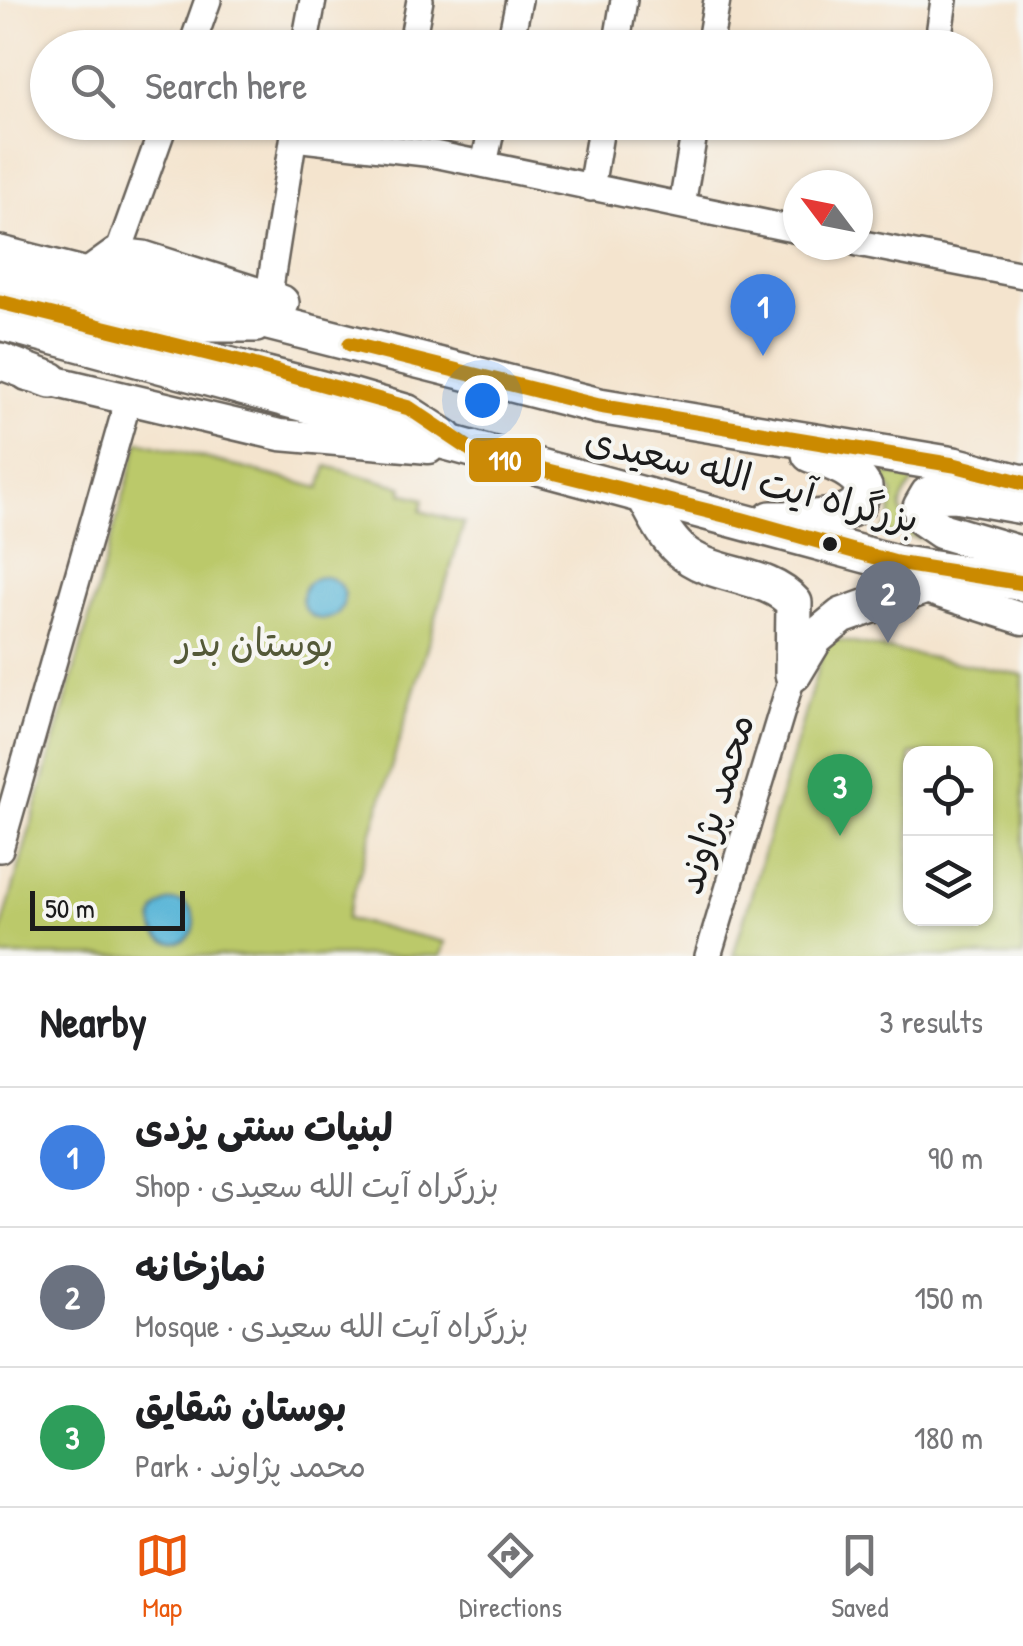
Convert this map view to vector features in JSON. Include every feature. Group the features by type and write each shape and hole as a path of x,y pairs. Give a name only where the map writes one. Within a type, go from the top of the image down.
{"highway":[{"name":"بزرگراه آیت الله سعیدی","path":"0,254 599,406 954,465 1023,483"},
{"path":"88,276 117,256 143,258 268,300 390,332 412,346 419,361"},
{"name":"بزرگراه آیت الله سعیدی","path":"0,322 896,563 1023,583"},
{"path":"0,361 50,380"},
{"path":"740,519 806,519 845,511 858,503 864,488 858,478 840,466 744,432"},
{"path":"1023,506 942,493 928,495 921,507 924,518 942,530 1023,555"},
{"path":"645,497 664,532 680,551 702,566 777,589 794,603 794,674"},
{"path":"794,674 815,638 842,616 923,587"}],"main road":[{"path":"0,368 280,435 476,452"},
{"path":"896,563 923,587 1023,618"}],"street":[{"path":"197,30 208,0"},
{"path":"307,30 313,0"},
{"path":"414,30 420,0"},
{"path":"513,30 519,0"},
{"path":"619,30 624,0"},
{"path":"712,30 717,0"},
{"path":"939,30 944,0"},
{"path":"117,256 159,140"},
{"path":"268,300 293,140"},
{"path":"410,140 484,164 783,227"},
{"path":"484,164 489,140"},
{"path":"591,188 599,140"},
{"path":"682,205 693,140"},
{"path":"873,247 1023,275"},
{"path":"0,278 205,329 292,329"},
{"path":"0,302 409,408 476,452"},
{"path":"0,849 128,401"},
{"name":"محمد پژاوند","path":"708,956 794,674"}],"green space":[{"name":"بوستان بدر","path":"139,441 320,488 327,466 403,487 402,493 424,499 421,511 464,523 346,919 445,942 441,956 0,956 0,935"},
{"path":"880,472 918,478 904,495 901,509 920,539 881,532 890,520 893,493"},
{"path":"827,638 1023,675 1023,956 733,956"}],"water":[{"path":"323,577 338,583 344,598 338,613 323,619 308,613 302,598 308,583"},
{"path":"174,901 189,907 195,922 189,937 174,943 159,937 153,922 159,907"}],"transit line":[{"name":"110","path":"0,302 409,408 476,453 740,519 896,563 1023,583"},
{"name":"110","path":"350,344 599,406 954,465 1023,483"}],"place":[{"name":"لبنیات سنتی یزدی","path":"763,356"},
{"name":"نمازخانه","path":"888,643"},
{"name":"بوستان شقایق","path":"840,836"}]}
